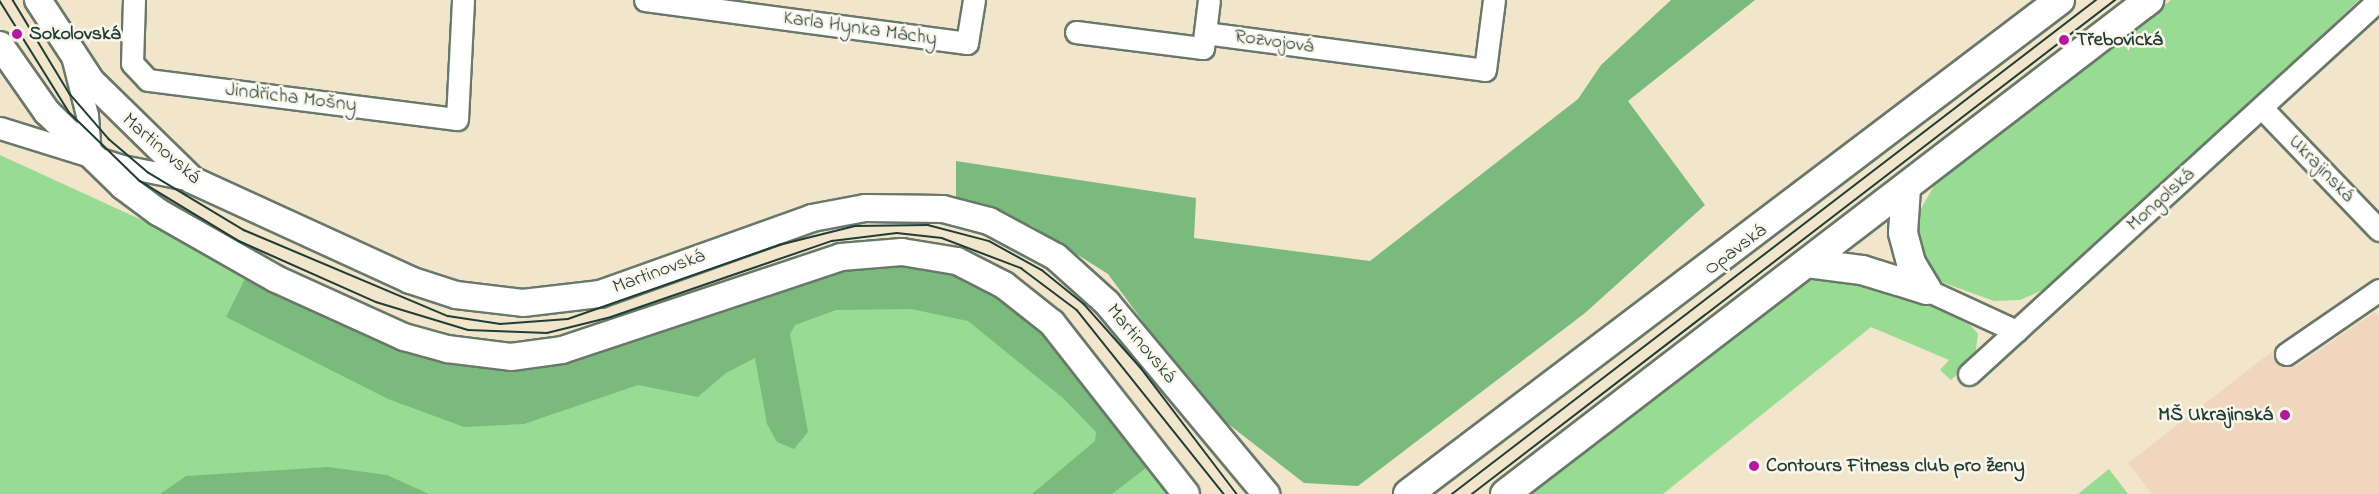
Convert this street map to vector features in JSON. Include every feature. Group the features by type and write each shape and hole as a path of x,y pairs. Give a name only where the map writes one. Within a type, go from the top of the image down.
{"main road":[{"name":"Opavská","path":"1408,494 2060,0"},
{"path":"1505,494 2149,0"},
{"path":"1906,188 1903,233 1911,263 1927,290"},
{"path":"1807,263 1862,270 1927,290"}],"street":[{"name":"Martinovská","path":"38,0 71,53 113,107 192,180 410,280 501,302 547,303 600,294 840,211 895,205 963,213 1033,242 1088,285 1266,494"},
{"name":"Jindřicha Mošny","path":"134,0 132,63 148,80 457,119 463,0"},
{"name":"Karla Hynka Máchy","path":"645,0 968,43 974,0"},
{"path":"1076,32 1203,48 1209,0"},
{"name":"Rozvojová","path":"1205,33 1485,70 1494,0"},
{"name":"Mongolská","path":"1969,374 2378,0"},
{"path":"0,45 47,112 90,156 158,212 276,279 404,337 480,354 562,350 832,259 884,252 957,261 1004,285 1052,323 1186,494"},
{"path":"71,53 87,115 90,156"},
{"name":"Ukrajinská","path":"2262,108 2379,230"},
{"path":"0,128 90,156 192,180"},
{"path":"1927,290 2016,331"},
{"path":"2286,354 2379,290"}],"shaded area":[{"name":"MŠ Ukrajinská","path":"2375,312 2379,317 2379,494 2152,494 2128,463 2279,346 2296,366"}],"green space":[{"path":"1671,0 1755,0 1628,101 1705,205 1585,313 1358,486 1304,483 1205,406 1108,274 1032,226 956,200 956,161 1196,198 1194,238 1370,261 1578,99 1601,65"},
{"path":"2171,0 2359,0 2059,283 2020,300 1994,301 1933,279 1916,238 1918,214 1935,184"},
{"path":"0,155 192,243 376,340 479,368 578,359 721,306 986,289 1015,308 1174,494 0,494"},
{"path":"885,264 962,276 1015,309 1043,331 1151,464 1112,494 1032,494 1095,441 1096,432 1063,398 968,321 911,309 836,310 795,325 790,334 808,432 794,449 777,442 767,424 755,358 726,373 698,397 638,385 524,424 464,427 388,399 226,317 247,275 417,355 479,368 520,368 578,359 823,272"},
{"path":"1812,277 1868,279 1963,317 1978,334 1975,357 1951,380 1940,370 1949,360 1871,327 1663,494 1531,494"},
{"path":"328,467 387,475 429,494 160,494 186,476"},
{"path":"2109,469 2128,494 2078,494"}],"tram line":[{"path":"13,0 70,94 109,139 149,173 244,230 448,316 500,324 568,319 779,245 855,226 928,225 989,241 1042,270 1084,304 1141,368 1237,494"},
{"path":"1452,494 2096,0"},
{"path":"1472,494 2115,0"},
{"path":"0,1 69,112 140,181 239,241 376,302 468,330 547,333 611,317 832,241 897,233 942,238 1021,268 1077,310 1224,494"}],"place":[{"name":"Sokolovská","path":"17,34"},
{"name":"Třebovická","path":"2064,40"},
{"name":"MŠ Ukrajinská","path":"2285,415"},
{"name":"Contours Fitness club pro ženy","path":"1754,466"}]}
